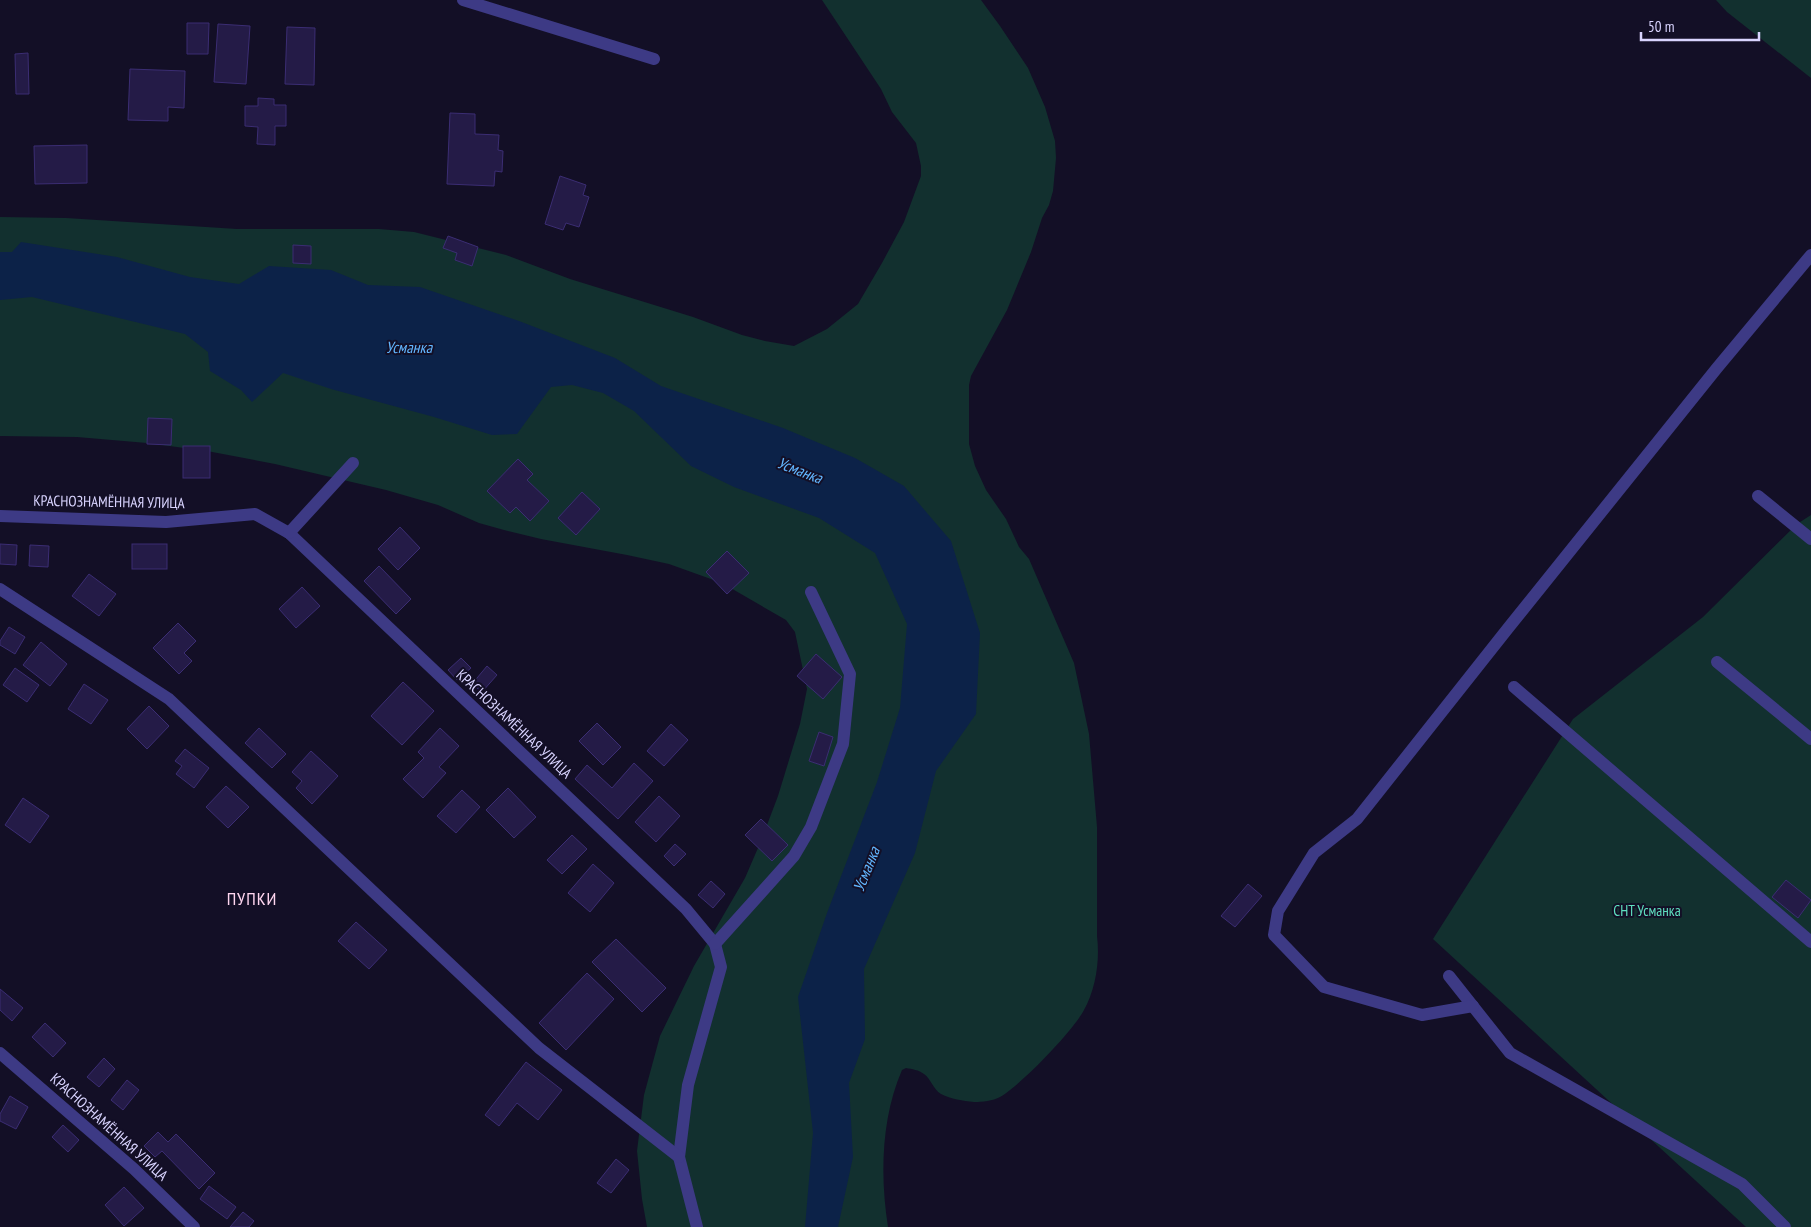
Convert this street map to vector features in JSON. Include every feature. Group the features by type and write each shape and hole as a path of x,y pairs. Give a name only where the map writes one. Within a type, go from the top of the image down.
{"street":[{"path":"463,0 654,59"},
{"path":"1473,1006 1422,1015 1324,987 1274,935 1278,911 1314,853 1357,818 1509,627 1811,255"},
{"path":"288,533 353,463"},
{"path":"1758,496 1811,538"},
{"name":"КРАСНОЗНАМЁННАЯ УЛИЦА","path":"0,516 166,522 255,514 288,533 686,909 715,944 721,967 688,1085 679,1157 697,1227"},
{"path":"0,589 168,699 539,1048 679,1157"},
{"path":"715,944 794,856 811,827 843,744 850,674 811,592"},
{"path":"1717,662 1811,738"},
{"path":"1514,687 1811,942"},
{"path":"1449,976 1510,1053 1742,1184 1785,1227"},
{"name":"КРАСНОЗНАМЁННАЯ УЛИЦА","path":"0,1053 134,1169 194,1227"}],"green space":[{"path":"822,0 981,0 1028,68 1045,107 1055,141 1056,158 1053,191 1049,205 1042,218 1031,252 1007,310 971,376 969,385 969,444 975,466 986,490 1006,519 1019,547 1029,559 1074,663 1089,734 1097,827 1098,955 1096,974 1092,993 1084,1010 1069,1031 1033,1070 1000,1097 977,1102 945,1096 938,1092 922,1073 906,1068 902,1070 890,1108 884,1148 885,1208 888,1227 647,1227 637,1151 644,1095 660,1036 694,966 745,878 778,796 800,724 807,689 795,632 786,620 722,583 669,564 504,530 479,523 438,505 386,490 275,464 207,451 147,443 77,437 0,436 0,217 66,218 237,229 379,229 414,232 506,255 570,279 693,317 742,335 794,346 827,329 858,304 904,222 921,176 916,143 892,112 881,89"},
{"path":"1716,0 1811,0 1811,78 1727,12"},
{"name":"СНТ Усманка","path":"1811,515 1811,1227 1746,1227 1433,939 1573,719 1703,617 1797,524"}],"water":[{"name":"Усманка","path":"21,242 117,257 190,277 239,284 269,266 331,270 368,285 420,287 519,321 615,358 661,386 783,428 855,458 904,486 951,541 980,633 976,714 936,771 915,853 864,969 865,1039 849,1083 853,1157 838,1227 805,1227 813,1133 798,997 827,913 877,782 900,708 907,624 875,553 819,518 734,487 691,466 634,411 603,393 572,385 551,387 517,434 492,435 331,389 283,373 252,402 241,390 210,371 208,352 185,334 32,297 0,300 0,252 12,252"}],"building":[{"path":"187,23 209,23 208,54 187,54"},
{"path":"218,24 250,26 246,84 214,82"},
{"path":"287,27 315,28 314,85 285,84"},
{"path":"28,53 29,94 16,94 15,54"},
{"path":"130,69 185,71 184,108 168,107 168,121 128,120"},
{"path":"258,98 274,99 274,105 286,105 286,126 275,126 275,145 257,144 258,127 245,126 245,106 258,106"},
{"path":"450,113 475,114 475,134 499,135 498,150 503,151 502,172 495,171 494,186 447,184"},
{"path":"87,145 87,183 35,184 34,146"},
{"path":"560,176 586,185 583,195 589,197 579,227 566,223 563,230 545,224"},
{"path":"448,236 478,247 472,266 455,260 457,253 443,248"},
{"path":"293,245 311,246 311,264 293,263"},
{"path":"148,418 172,419 171,445 147,444"},
{"path":"183,446 210,446 210,478 183,478"},
{"path":"518,459 533,474 527,480 549,501 530,521 516,507 510,513 487,491"},
{"path":"582,492 600,509 576,535 558,518"},
{"path":"400,527 420,548 398,570 378,549"},
{"path":"0,544 17,545 16,565 0,564"},
{"path":"132,544 167,544 167,569 132,569"},
{"path":"30,545 49,546 48,567 29,566"},
{"path":"727,551 749,573 727,594 706,572"},
{"path":"379,566 411,599 396,614 364,581"},
{"path":"89,574 116,594 99,616 72,596"},
{"path":"302,587 320,606 296,628 279,609"},
{"path":"178,623 196,641 184,653 192,661 179,674 153,648"},
{"path":"9,627 25,637 15,654 0,645 0,641"},
{"path":"41,642 67,664 50,686 23,665"},
{"path":"816,654 842,677 823,699 797,676"},
{"path":"461,658 471,668 457,680 448,670"},
{"path":"487,666 497,675 482,692 472,684"},
{"path":"15,668 39,685 27,702 3,685"},
{"path":"403,682 434,711 402,745 371,716"},
{"path":"84,684 108,700 91,724 68,709"},
{"path":"149,706 169,726 147,749 127,729"},
{"path":"597,723 621,747 603,765 579,741"},
{"path":"671,724 688,740 664,766 647,751"},
{"path":"259,728 286,754 272,768 245,743"},
{"path":"440,728 459,746 439,767 446,773 423,798 403,779 424,758 418,752"},
{"path":"819,732 833,737 824,766 809,761"},
{"path":"185,749 209,768 194,788 176,774 182,766 175,761"},
{"path":"311,751 338,776 312,804 296,788 302,781 292,772"},
{"path":"634,763 653,781 618,819 575,779 587,765 612,788"},
{"path":"226,786 249,807 228,828 206,807"},
{"path":"508,788 536,817 514,838 486,810"},
{"path":"462,790 480,807 456,833 437,816"},
{"path":"659,796 680,816 656,842 635,822"},
{"path":"23,798 49,816 30,843 5,825"},
{"path":"761,819 788,845 772,861 745,835"},
{"path":"572,835 587,849 562,874 547,860"},
{"path":"675,844 686,854 674,866 664,856"},
{"path":"593,864 614,883 590,912 568,893"},
{"path":"1786,880 1811,900 1798,918 1772,897"},
{"path":"711,881 725,894 713,908 698,895"},
{"path":"1248,884 1262,896 1235,927 1221,916"},
{"path":"356,922 387,950 369,969 338,941"},
{"path":"616,939 666,988 642,1012 592,962"},
{"path":"587,973 614,999 566,1050 539,1023"},
{"path":"0,989 23,1008 12,1021 0,1010"},
{"path":"45,1023 66,1043 53,1057 32,1037"},
{"path":"104,1058 115,1069 99,1087 87,1077"},
{"path":"526,1062 562,1090 538,1120 517,1103 499,1126 485,1115"},
{"path":"127,1080 139,1090 123,1110 111,1100"},
{"path":"10,1096 28,1107 16,1129 0,1121 0,1114"},
{"path":"63,1125 79,1140 68,1152 52,1137"},
{"path":"158,1132 168,1142 176,1134 215,1173 199,1189 162,1151 155,1157 144,1146"},
{"path":"616,1159 629,1170 611,1193 597,1183"},
{"path":"209,1186 236,1207 227,1219 200,1199"},
{"path":"124,1187 144,1208 124,1226 105,1205"},
{"path":"243,1212 254,1221 249,1227 230,1227"}],"district":[{"name":"ПУПКИ","path":"252,899"}]}
